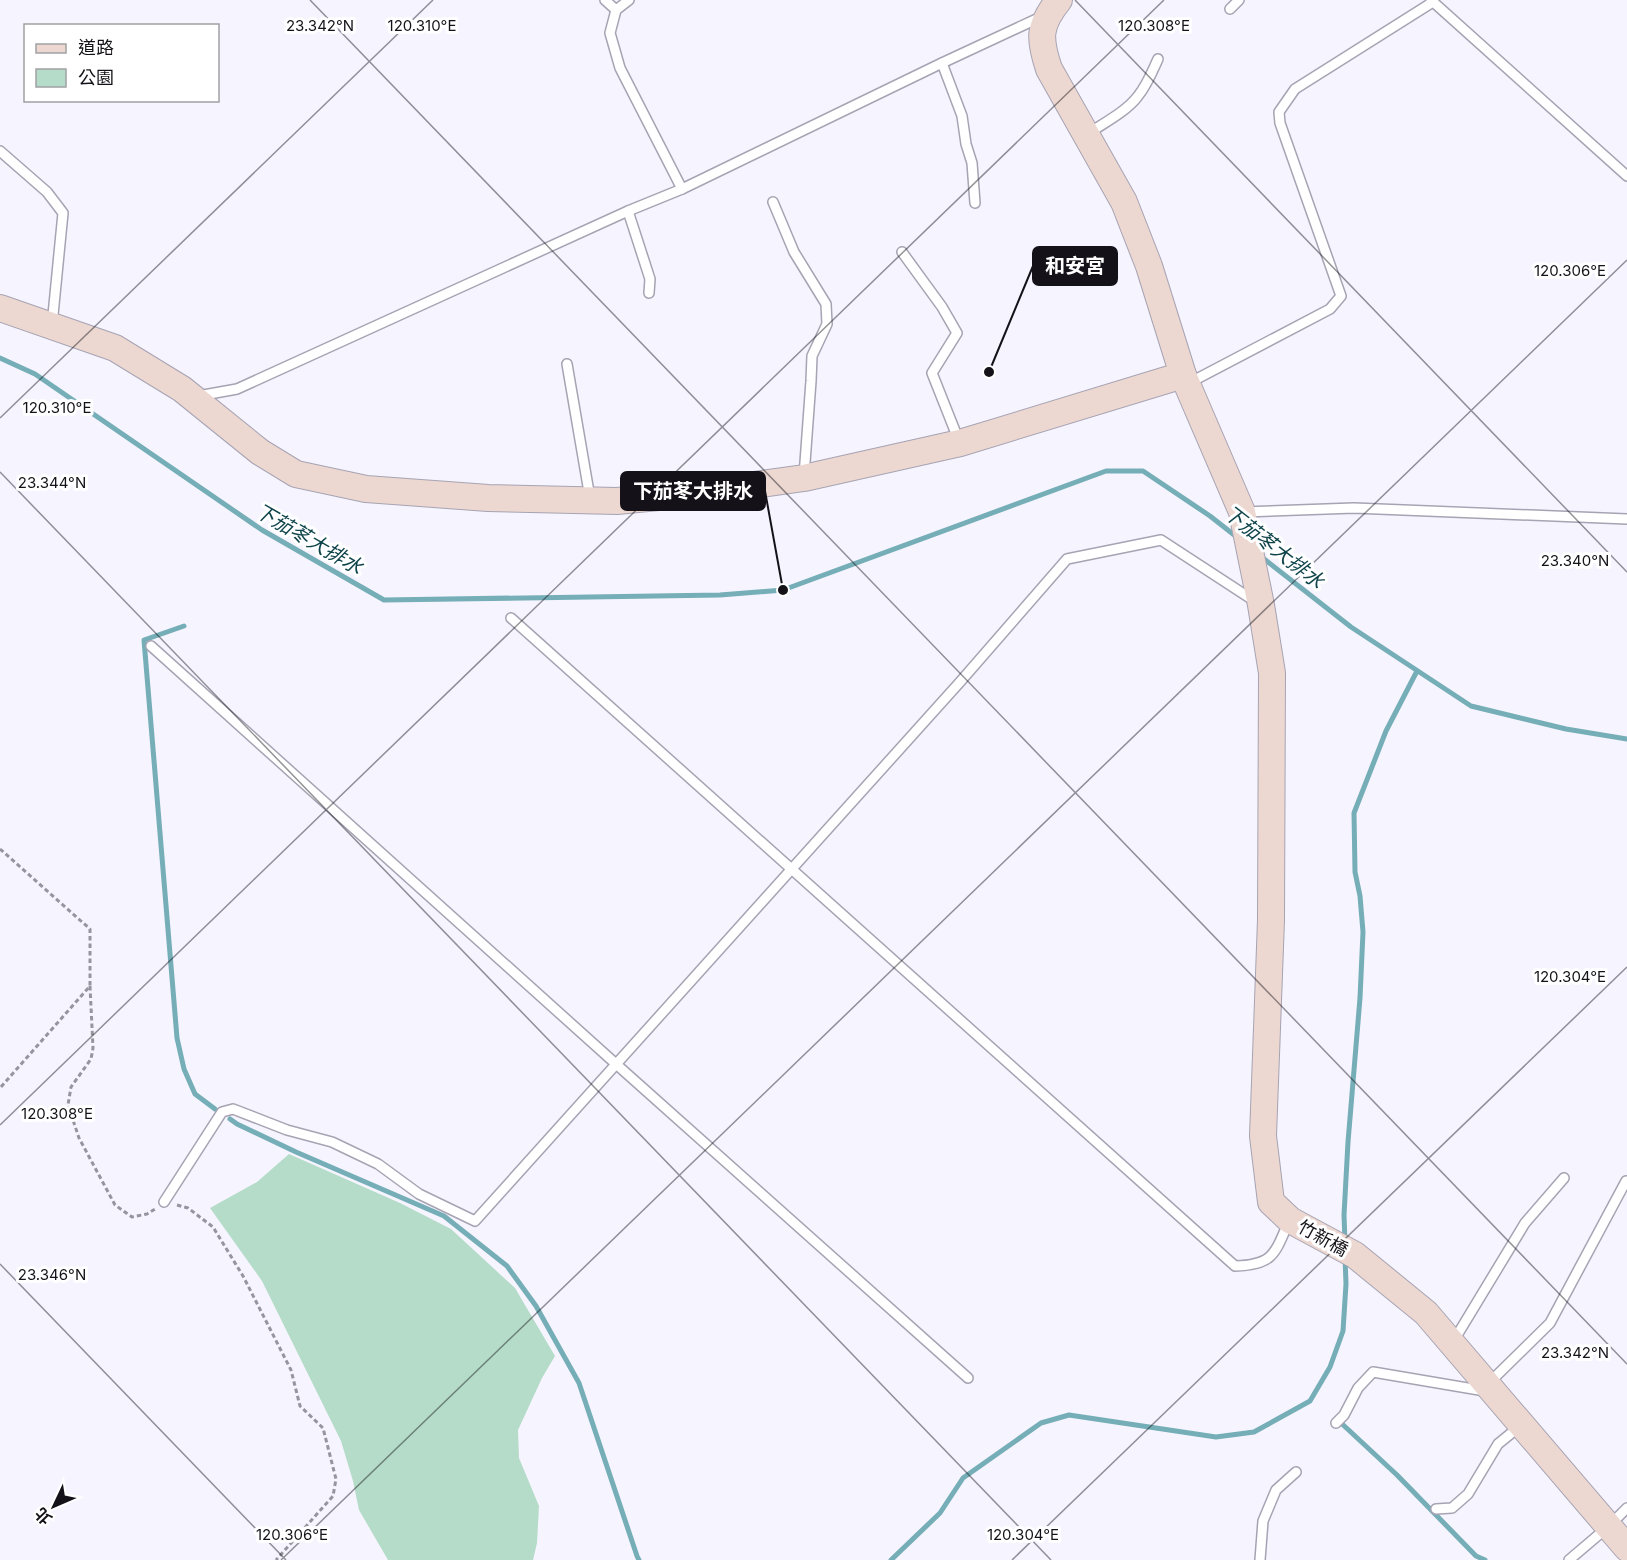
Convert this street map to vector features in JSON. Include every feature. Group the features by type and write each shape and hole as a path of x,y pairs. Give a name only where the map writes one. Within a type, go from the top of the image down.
{"street":[{"path":"1053,7 1041,34 1049,69 1124,202 1149,266 1185,379 1242,512 1261,605"},
{"path":"0,308 115,348 182,389 260,452 296,474 366,489 488,498 617,501 690,494 804,478 960,443 1185,379"},
{"name":"竹新橋","path":"1261,605 1272,674 1270,920 1263,1136 1271,1202 1290,1220 1355,1255 1426,1313 1627,1548"}],"lane":[{"path":"605,0 616,10"},
{"path":"629,0 616,10 610,33 620,68 682,189"},
{"path":"1230,9 1239,0"},
{"path":"1185,379 1330,309 1341,296 1280,123 1279,112 1295,88 1432,1 1627,176"},
{"path":"193,398 237,389 628,211 682,189 1053,7"},
{"path":"1087,135 1137,98 1158,58"},
{"path":"942,63 962,116 966,144 972,163 975,202"},
{"path":"0,151 47,192 63,213 52,326"},
{"path":"772,202 794,252 826,304 827,324 812,356 804,478"},
{"path":"628,211 650,279 649,293"},
{"path":"902,252 942,307 957,333 932,373 960,443"},
{"path":"567,364 590,500"},
{"path":"1242,512 1354,508 1627,519"},
{"path":"164,1203 222,1112 233,1109 287,1130 332,1142 378,1164 419,1194 475,1221 952,691 1067,558 1161,540 1261,605"},
{"path":"511,618 1235,1266 1253,1266 1274,1255 1290,1220"},
{"path":"151,646 968,1378"},
{"path":"1452,1344 1526,1223 1564,1178"},
{"path":"1336,1423 1344,1415 1358,1388 1373,1372 1490,1388 1550,1323 1626,1181"},
{"path":"1436,1509 1452,1508 1468,1494 1498,1444 1522,1425"},
{"path":"1260,1560 1263,1521 1276,1490 1296,1472"},
{"path":"1569,1560 1627,1508"}],"path":[{"path":"0,849 90,929 93,1048 90,1059 71,1087 68,1106 80,1138 115,1205 132,1217 147,1214 164,1203 188,1208 213,1227 243,1276 291,1370 300,1406 323,1428 336,1479 333,1496 276,1560"},
{"path":"0,1088 90,986"}],"green space":[{"path":"289,1154 400,1203 451,1229 515,1288 555,1356 518,1430 519,1458 539,1506 537,1543 533,1560 388,1560 359,1510 341,1441 262,1281 210,1208 257,1182"}],"waterway":[{"name":"下茄苳大排水","path":"0,358 35,374 262,530 384,600 720,595 783,590 1106,471 1143,471 1210,516 1238,538"},
{"name":"下茄苳大排水","path":"1259,555 1351,627 1471,706 1566,729 1627,739"},
{"path":"184,626 144,640 177,1038 184,1069 195,1094 215,1109"},
{"path":"1345,1242 1344,1215 1348,1142 1363,932 1355,872 1354,813 1386,731 1417,671"},
{"path":"230,1119 296,1152 444,1216 507,1266 536,1306 579,1383 639,1560"},
{"path":"891,1560 940,1513 963,1478 1041,1423 1069,1415 1216,1437 1254,1432 1310,1401 1330,1367 1343,1331 1345,1257"},
{"path":"1340,1422 1397,1475 1476,1556 1485,1560"}],"place":[{"name":"和安宮","path":"989,372"},
{"name":"下茄苳大排水","path":"783,590"}]}
